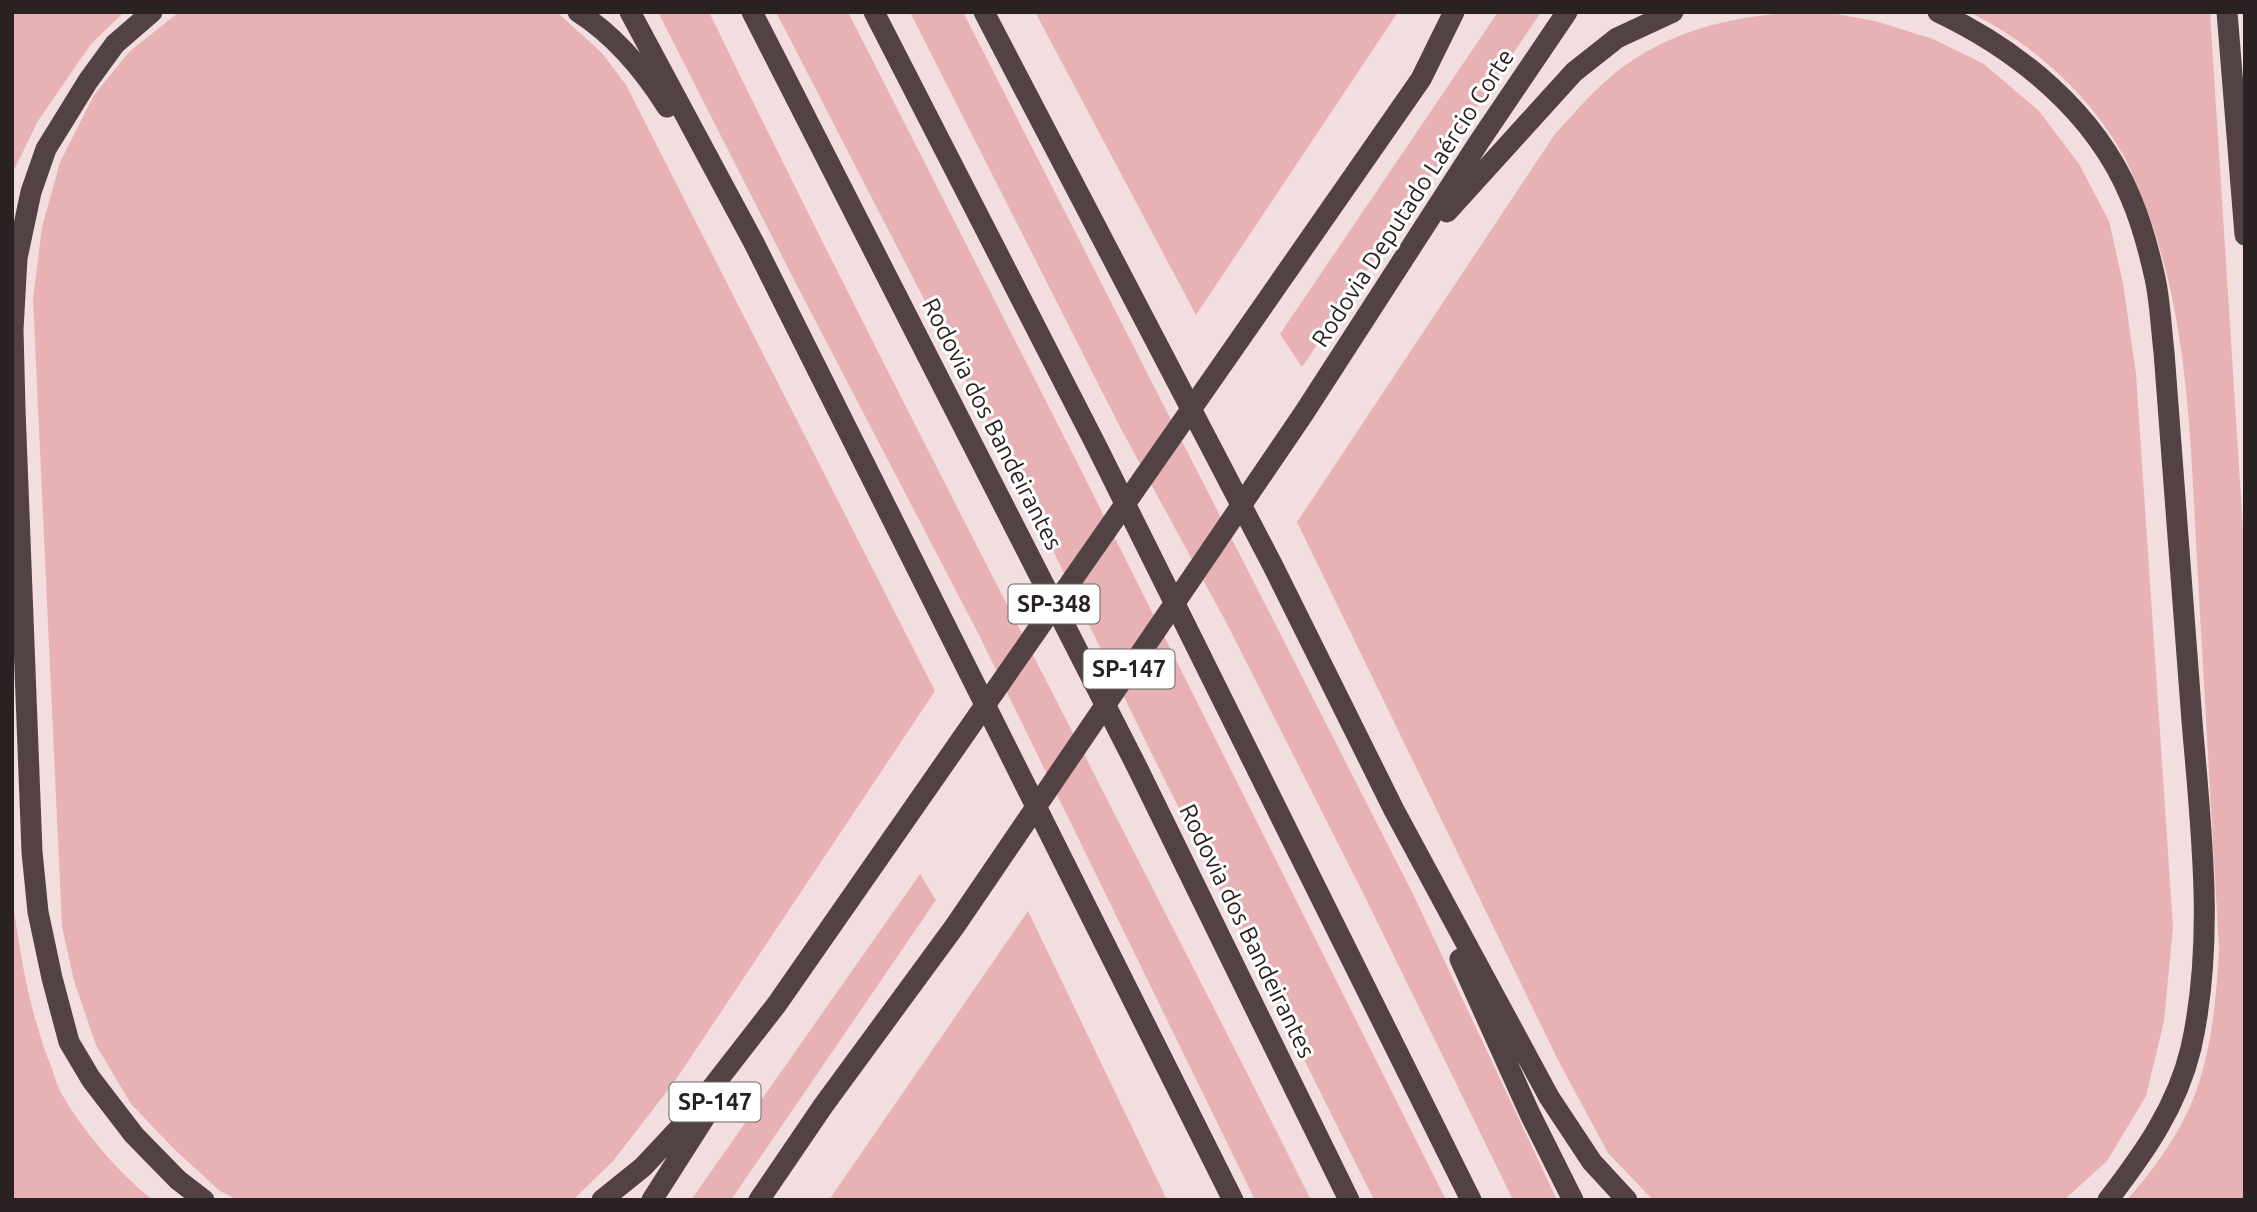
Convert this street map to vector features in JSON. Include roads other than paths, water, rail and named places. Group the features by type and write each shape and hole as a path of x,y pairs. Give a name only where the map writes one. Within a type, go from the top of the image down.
{"highway":[{"path":"152,12 115,44 88,81 46,149 31,192 18,258 13,330 32,852 38,912 69,1042 91,1079 134,1136 178,1180 204,1200"},
{"path":"578,12 622,49 656,89 754,243"},
{"path":"630,12 754,243 1233,1200"},
{"name":"Rodovia dos Bandeirantes","path":"752,12 1137,767 1349,1200"},
{"path":"874,12 1097,447 1471,1200"},
{"path":"984,12 1273,566 1394,810 1549,1097 1592,1162 1627,1200"},
{"path":"1421,79 1454,12"},
{"name":"SP-147","path":"652,1200 777,1004 1467,12"},
{"name":"Rodovia Deputado Laércio Corte","path":"823,1106 955,926 1304,413 1479,142 1567,12"},
{"path":"1405,258 1574,72 1617,38 1673,12"},
{"path":"1938,12 1973,29 2012,54 2049,85 2077,115 2109,155 2130,196 2155,279 2164,352 2203,855 2202,989 2190,1050 2171,1107 2143,1155 2108,1200"},
{"path":"2227,12 2245,235"},
{"path":"1394,810 1530,1114 1573,1200"},
{"path":"602,1200 643,1167 686,1121 777,1004"},
{"path":"770,1200 823,1106"},
{"name":"SP-147","path":"759,1200 823,1106"}]}
